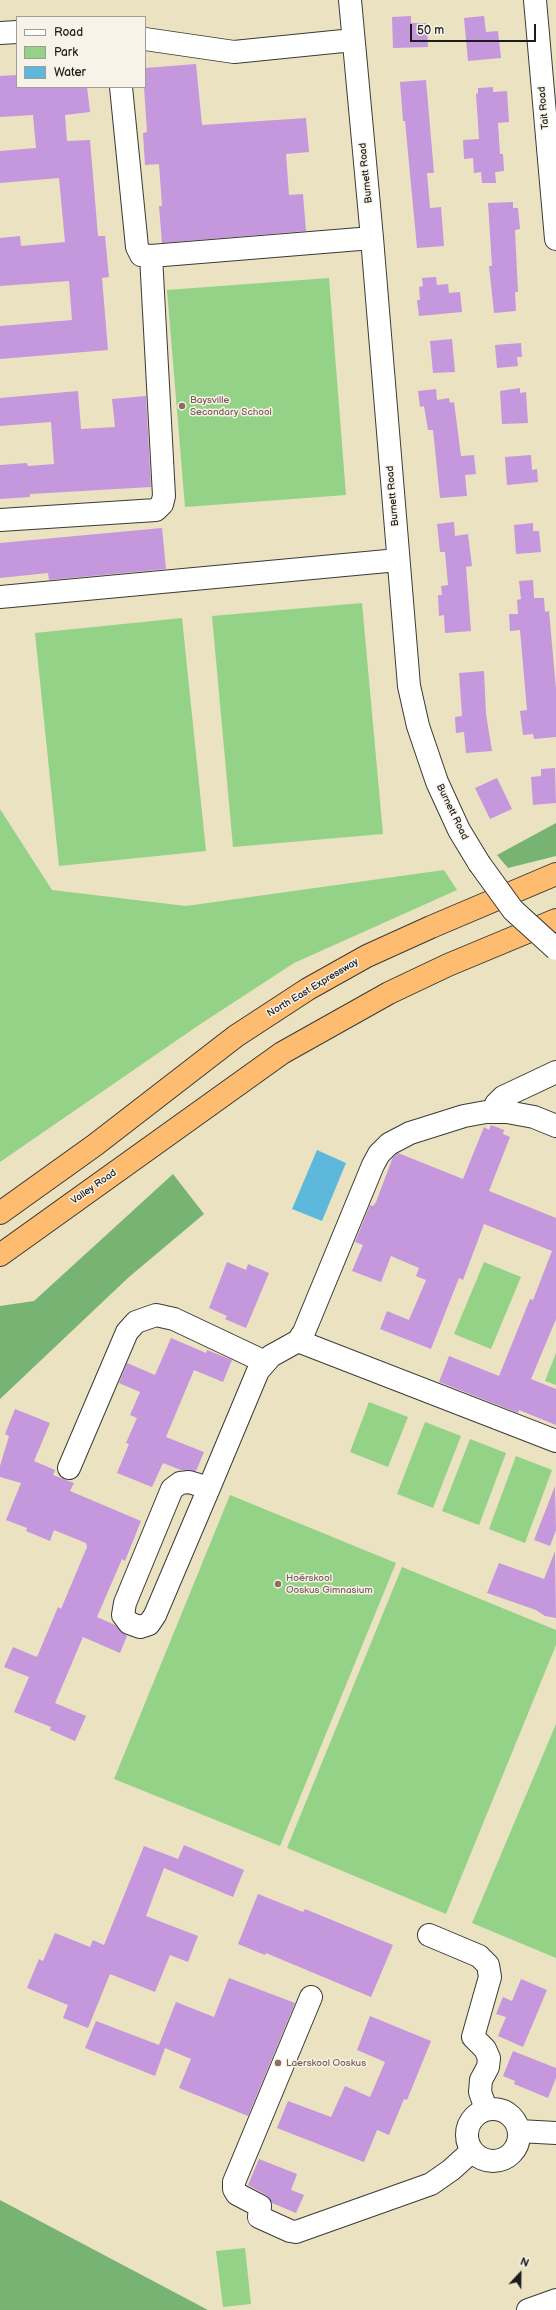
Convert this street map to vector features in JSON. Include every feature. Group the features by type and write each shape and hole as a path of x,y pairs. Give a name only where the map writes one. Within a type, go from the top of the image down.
{"highway":[{"name":"North East Expressway","path":"0,1212 95,1145 236,1036 308,989 367,956 556,874"},
{"name":"Valley Road","path":"0,1255 282,1053 389,993 448,965 556,920"}],"street":[{"name":"Burnett Road","path":"350,0 372,238 409,686 418,726 437,782 459,830 495,888 513,910 556,949"},
{"name":"Tait Road","path":"534,0 556,240"},
{"path":"0,33 16,32"},
{"path":"146,39 234,52 353,40"},
{"path":"121,88 136,247 141,255 151,256 372,238"},
{"path":"0,520 156,510 162,504 164,496 151,256"},
{"path":"0,597 398,560"},
{"path":"493,1112 496,1104 503,1097 556,1072"},
{"path":"209,1488 189,1482 180,1483 172,1489 125,1603 123,1615 129,1623 140,1627 149,1624 155,1615 180,1558 258,1371 264,1362 271,1356 298,1341 372,1165 379,1154 389,1144 410,1133 464,1116 493,1112 507,1112 534,1117 556,1126"},
{"path":"69,1468 126,1332 136,1322 156,1315 174,1319 264,1362"},
{"path":"298,1341 556,1441"},
{"path":"149,1545 180,1558"},
{"path":"429,1935 479,1956 488,1965 490,1977 472,2037 484,2049 489,2058 488,2067 481,2080 480,2092 486,2109"},
{"path":"312,1996 234,2182 234,2189 238,2194 260,2206 259,2217 290,2231 296,2232 431,2184 451,2170 472,2151"},
{"path":"494,2108 503,2111 516,2123 518,2131 515,2148 503,2159 487,2160 472,2151 468,2144 467,2127 471,2119 486,2109 494,2108"},
{"path":"518,2131 556,2133"},
{"path":"528,2310 556,2300"}],"green space":[{"path":"329,278 346,495 185,507 167,290"},
{"path":"362,603 383,834 233,847 212,616"},
{"path":"182,618 206,851 59,866 35,633"},
{"path":"0,809 52,890 186,906 444,870 457,890 294,963 199,1025 0,1162"},
{"path":"556,823 556,856 508,868 497,855"},
{"path":"173,1174 204,1214 129,1277 0,1399 0,1306 34,1301"},
{"path":"484,1262 521,1277 491,1349 454,1334"},
{"path":"556,1353 556,1385 545,1381"},
{"path":"369,1402 408,1417 388,1467 350,1452"},
{"path":"425,1422 461,1436 433,1508 397,1494"},
{"path":"470,1439 506,1453 479,1525 442,1511"},
{"path":"516,1456 552,1470 525,1543 489,1529"},
{"path":"230,1495 396,1563 280,1846 114,1779"},
{"path":"402,1567 556,1630 556,1645 446,1914 287,1848"},
{"path":"556,1724 556,1958 472,1923"},
{"path":"0,2200 208,2310 0,2310"},
{"path":"245,2248 251,2304 223,2307 216,2251"}],"water":[{"path":"317,1150 346,1163 322,1221 292,1209"}],"building":[{"path":"411,16 411,23 427,23 428,47 393,48 392,17"},
{"path":"484,16 486,32 498,31 501,58 468,61 464,18"},
{"path":"196,64 202,125 306,118 309,152 286,154 289,195 303,194 306,231 162,243 159,206 162,206 159,164 145,165 143,133 147,132 144,88 146,88 146,68"},
{"path":"16,75 16,88 87,88 90,112 65,115 67,141 90,140 98,236 105,236 109,277 102,278 108,350 0,359 0,326 72,320 69,281 0,286 0,238 20,236 21,246 65,242 59,178 0,183 0,151 36,148 33,115 0,117 0,76"},
{"path":"426,80 434,173 427,173 430,208 441,207 444,246 417,248 400,82"},
{"path":"493,87 493,92 507,91 509,122 498,123 500,154 503,154 504,171 495,172 496,183 482,183 481,172 474,173 473,158 464,159 463,140 479,139 476,94 478,93 478,88"},
{"path":"513,202 513,208 518,208 520,229 515,230 518,292 515,292 516,311 494,313 489,266 492,266 488,203"},
{"path":"436,277 437,285 448,284 449,293 460,292 462,312 419,316 417,300 420,300 419,287 423,286 422,278"},
{"path":"452,339 455,372 433,373 430,341"},
{"path":"521,343 522,357 517,357 518,366 497,368 495,345"},
{"path":"520,388 520,393 526,392 528,423 502,424 500,391"},
{"path":"436,389 437,400 449,398 450,403 454,402 461,456 474,455 476,474 465,475 467,496 440,498 433,430 428,430 424,406 420,407 418,391"},
{"path":"78,391 81,429 115,427 112,399 146,396 151,487 30,494 30,497 0,499 0,465 27,463 28,466 54,464 51,422 0,426 0,398"},
{"path":"531,455 532,470 537,469 538,482 507,485 505,457"},
{"path":"454,522 455,536 468,534 472,566 466,567 471,631 445,633 444,615 439,616 438,595 442,595 441,586 448,585 445,552 440,552 437,524"},
{"path":"533,523 533,531 539,531 541,552 516,554 514,525"},
{"path":"162,528 166,569 49,580 48,573 0,578 0,543"},
{"path":"533,580 534,598 544,598 545,612 549,611 556,689 556,737 534,739 533,734 523,735 520,711 527,710 520,630 510,631 509,614 518,614 517,600 521,599 519,581"},
{"path":"484,671 486,714 492,751 466,753 464,732 456,733 455,717 462,716 459,673"},
{"path":"555,768 556,803 533,805 531,777 541,776 541,769"},
{"path":"497,778 512,809 490,819 475,788"},
{"path":"491,1125 504,1130 503,1134 510,1137 489,1191 556,1218 556,1319 531,1379 556,1389 556,1425 519,1410 518,1413 439,1382 449,1356 499,1376 530,1299 533,1300 552,1251 484,1224 463,1280 459,1278 431,1349 380,1329 387,1311 409,1320 426,1280 416,1276 419,1268 391,1256 381,1282 352,1271 363,1245 355,1242 370,1205 373,1206 376,1202 393,1157 398,1153 463,1179 484,1127 489,1130"},
{"path":"227,1262 246,1270 248,1264 269,1273 246,1328 225,1319 227,1316 209,1308"},
{"path":"171,1338 206,1353 207,1350 232,1360 223,1382 194,1370 166,1437 204,1452 196,1471 181,1470 163,1463 152,1487 117,1473 129,1444 126,1443 137,1418 130,1415 140,1392 119,1383 127,1363 155,1375"},
{"path":"15,1409 50,1423 34,1461 55,1470 53,1475 74,1483 70,1491 141,1521 125,1561 122,1559 97,1617 115,1625 127,1636 120,1653 83,1637 55,1703 86,1716 75,1741 50,1730 51,1727 14,1712 29,1677 4,1667 13,1647 37,1657 58,1607 61,1609 87,1547 86,1543 54,1530 50,1541 26,1531 27,1528 6,1520 21,1483 0,1477 0,1466 9,1436 5,1434"},
{"path":"555,1486 556,1530 550,1546 534,1540"},
{"path":"555,1551 556,1618 545,1616 536,1610 487,1593 499,1563 544,1579"},
{"path":"184,1845 244,1870 233,1897 164,1868 146,1916 198,1936 188,1962 170,1955 155,1992 110,1974 88,2028 63,2018 68,2005 27,1988 39,1959 43,1961 55,1933 90,1947 93,1940 104,1945 144,1846 178,1859"},
{"path":"258,1894 303,1912 305,1909 393,1945 371,1997 266,1953 265,1955 238,1944"},
{"path":"229,1978 295,2003 248,2116 179,2088 191,2059 165,2048 155,2076 85,2048 96,2021 159,2045 176,2002 214,2017"},
{"path":"521,1979 547,1990 523,2047 498,2036 506,2017 496,2014 503,1997 512,2001"},
{"path":"370,2016 431,2041 407,2100 404,2099 389,2135 377,2130 364,2162 277,2128 288,2101 331,2117 345,2086 370,2097 385,2062 357,2050"},
{"path":"513,2051 556,2068 556,2078 548,2098 514,2084 515,2081 503,2076"},
{"path":"259,2159 297,2174 291,2190 304,2195 296,2213 272,2203 266,2195 248,2185"}],"place":[{"name":"Baysville Secondary School","path":"182,406"},
{"name":"Hoërskool Ooskus Gimnasium","path":"278,1584"},
{"name":"Laerskool Ooskus","path":"278,2063"}]}
